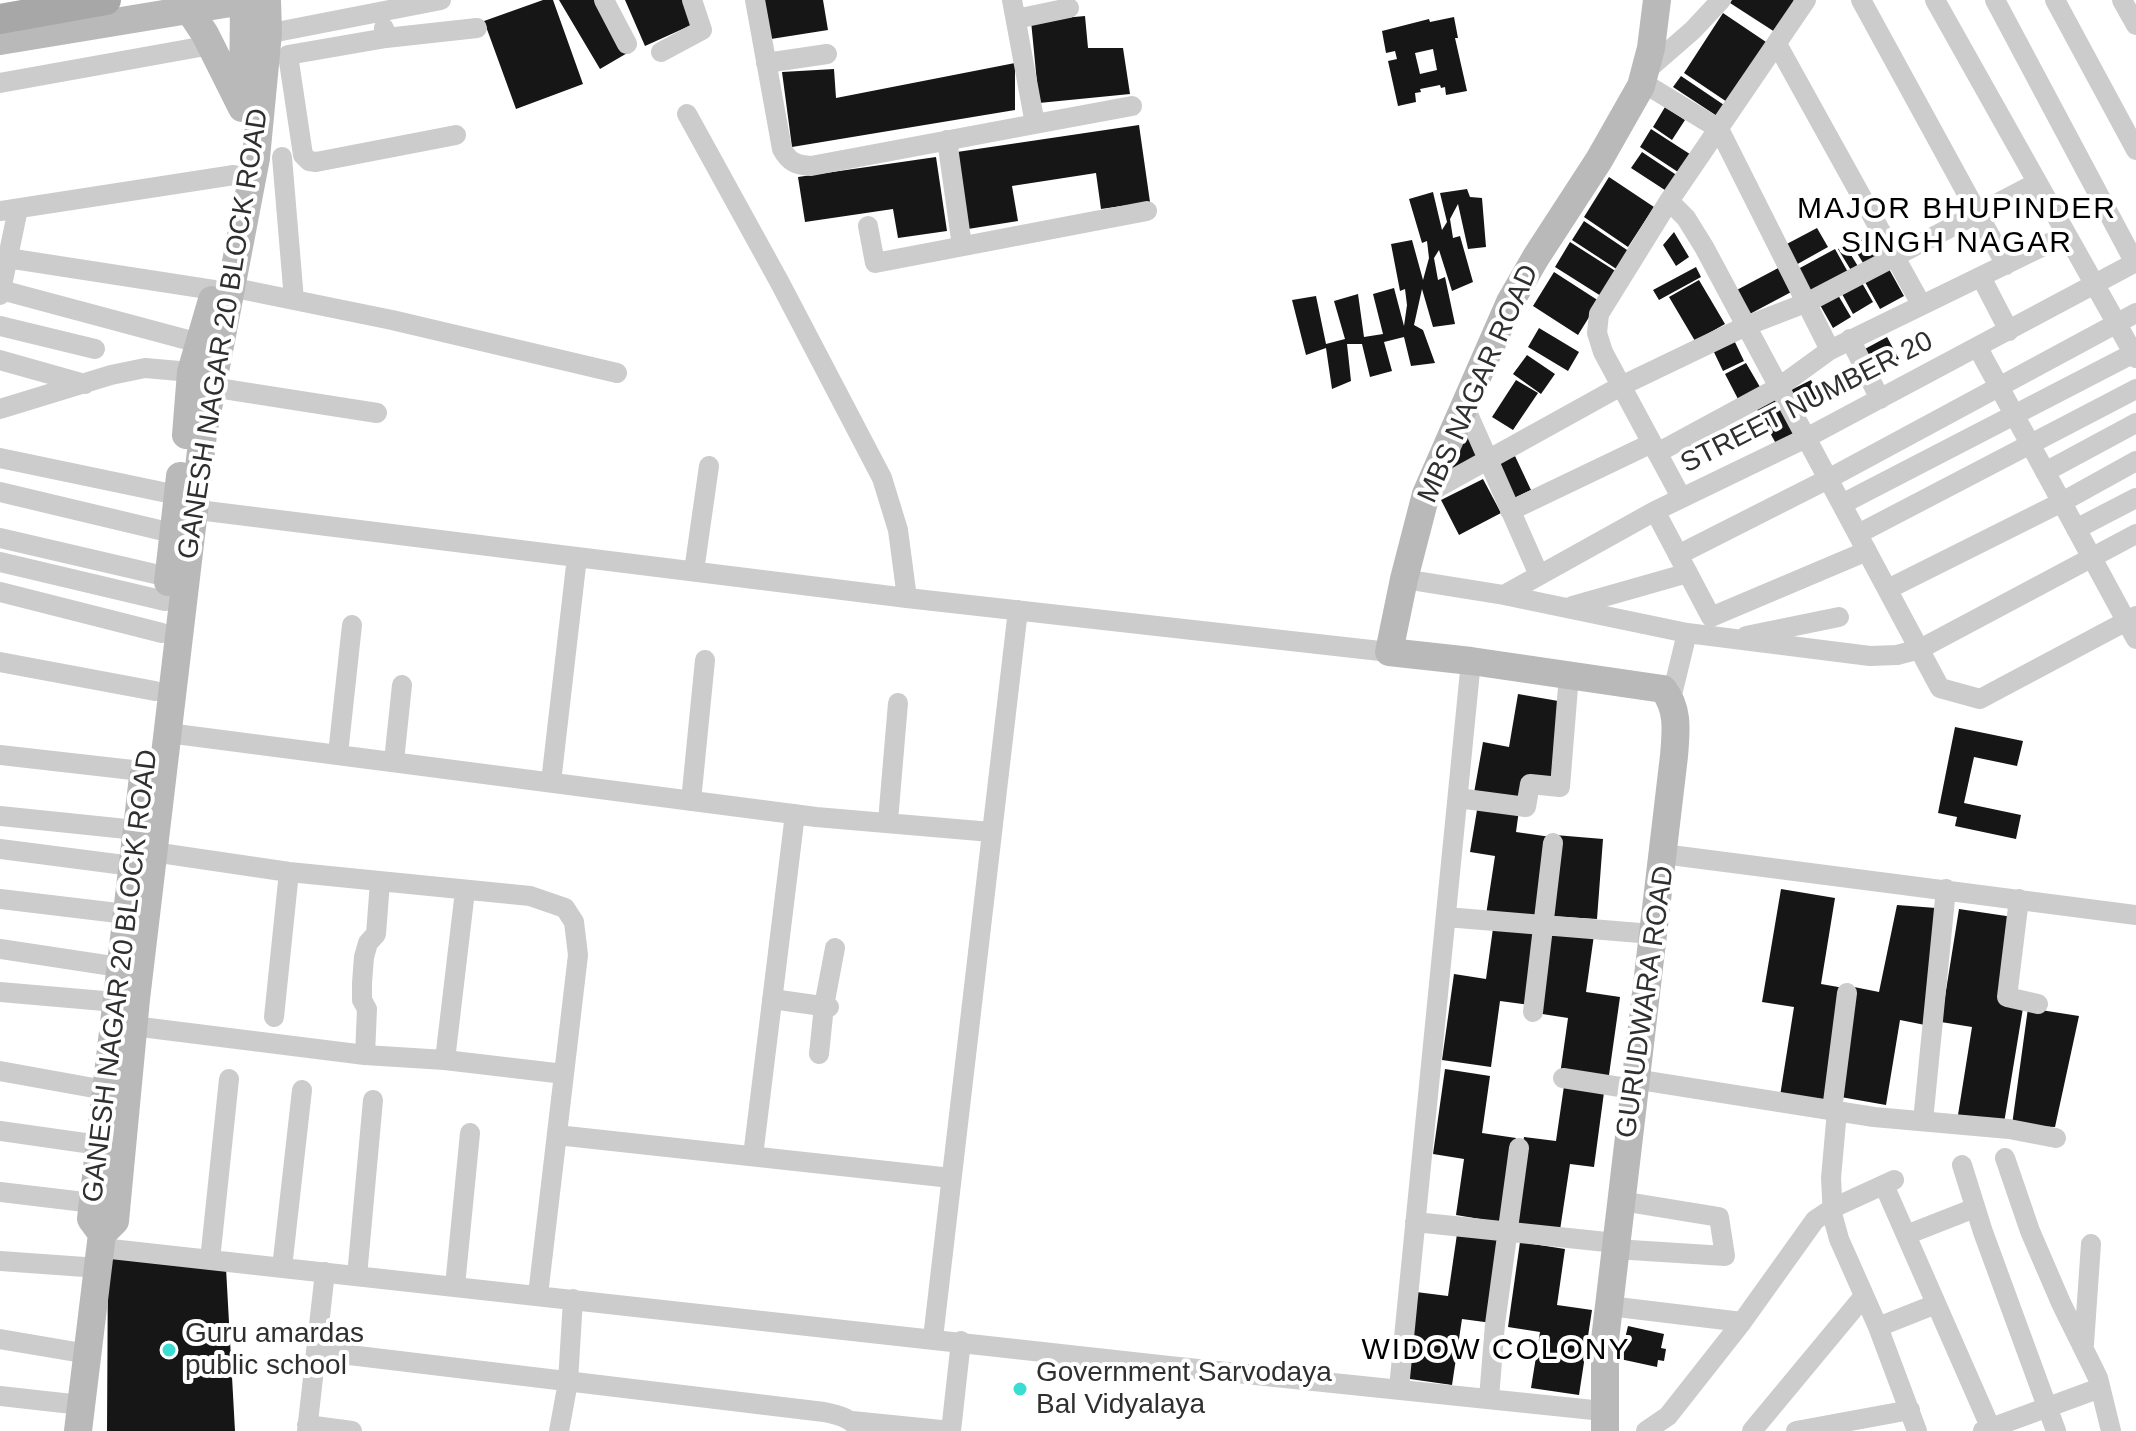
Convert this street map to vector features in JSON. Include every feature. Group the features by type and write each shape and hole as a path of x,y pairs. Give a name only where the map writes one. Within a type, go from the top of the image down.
{"main road":[{"path":"0,19 110,7"}],"street":[{"name":"GANESH NAGAR 20 BLOCK ROAD","path":"101,1250 91,1219 105,1090 128,1011 119,967 126,914 143,859 136,830 168,733 186,434 222,289 223,253 269,161 256,36 247,0"},
{"path":"0,41 110,7 189,10 247,0"},
{"name":"GANESH NAGAR 20 BLOCK ROAD","path":"267,0 256,36 243,108 269,161"},
{"path":"256,36 441,0"},
{"path":"604,0 627,44"},
{"path":"661,52 702,30 692,0"},
{"path":"755,0 782,149 788,160 799,165 811,166 1132,106"},
{"name":"MBS NAGAR ROAD","path":"1389,652 1426,494 1510,302 1599,160 1645,76 1657,0"},
{"path":"1721,0 1645,76 1719,129 1830,350"},
{"path":"1681,497 1603,352 1597,333 1599,314 1669,201 1806,0"},
{"path":"1861,0 2006,265"},
{"path":"1842,504 2135,355 1935,0"},
{"path":"1995,0 2136,262"},
{"path":"2055,0 2136,150"},
{"path":"2122,0 2136,25"},
{"path":"1035,124 1014,9 1069,8"},
{"path":"189,10 243,108"},
{"path":"380,12 386,38"},
{"path":"294,300 269,161 288,55 386,38 477,28"},
{"path":"1777,44 1921,304"},
{"path":"0,83 211,45"},
{"path":"766,63 827,54"},
{"path":"687,114 882,478 898,530 907,598"},
{"path":"199,343 0,292 7,258 9,210 269,161 316,162 456,135"},
{"path":"947,140 962,246"},
{"path":"1426,494 1621,386 1746,326 1808,302 2036,183"},
{"path":"1669,201 1686,218 1704,247 1940,688 1980,699 2133,626 2092,558 1978,348"},
{"path":"868,226 875,263 1147,211"},
{"path":"1510,511 1655,448 1779,387 1850,339 2066,235"},
{"path":"7,258 294,300 617,373"},
{"name":"STREET NUMBER 20","path":"1504,595 1681,497 1806,438 2136,262"},
{"path":"1981,277 2009,331"},
{"name":"GANESH NAGAR 20 BLOCK ROAD","path":"201,379 199,343 222,289"},
{"path":"1567,608 1683,564 1828,479 2136,313"},
{"path":"0,326 95,349"},
{"path":"1850,339 1880,399"},
{"path":"0,360 85,384"},
{"path":"0,409 145,368 377,413"},
{"path":"1655,511 1711,617 1863,543 2030,444 2136,389"},
{"path":"1464,405 1539,575"},
{"path":"2045,472 2136,423"},
{"path":"0,458 180,511"},
{"path":"1888,589 2062,502 2136,461"},
{"path":"694,571 709,466"},
{"path":"0,492 1471,661 1663,689 1675,710 1676,729 1663,854"},
{"path":"2076,529 2136,498"},
{"name":"GANESH NAGAR 20 BLOCK ROAD","path":"101,1250 115,1221 128,1011 153,772 155,691 180,511"},
{"path":"1404,579 1504,595 1687,633 1870,656 1897,655 1920,649 2136,534"},
{"path":"0,538 167,589"},
{"path":"551,782 577,557"},
{"path":"0,562 167,589"},
{"path":"0,592 162,633"},
{"path":"933,1338 1018,610"},
{"path":"1730,639 1839,617"},
{"path":"338,754 352,625"},
{"path":"1671,699 1687,633"},
{"path":"691,801 705,660"},
{"path":"1399,1388 1471,661"},
{"path":"0,662 155,691"},
{"path":"1458,798 1526,807 1530,784 1560,787 1569,675"},
{"path":"394,761 402,685"},
{"path":"888,821 898,703"},
{"path":"168,733 795,814 991,832"},
{"path":"0,755 153,772"},
{"path":"774,1059 795,814"},
{"path":"0,816 136,830"},
{"path":"1533,1012 1553,843"},
{"path":"0,849 143,859 530,896 565,908 574,922 578,955 538,1295"},
{"name":"GURUDWARA ROAD","path":"1604,1421 1605,1340 1663,854 2136,915"},
{"path":"274,1017 289,872"},
{"path":"365,1055 367,1009 362,1000 364,957 368,943 376,934 380,882"},
{"path":"1923,1121 1946,889"},
{"path":"445,1060 465,891"},
{"path":"0,899 126,914"},
{"path":"2019,899 2007,997 2038,1004"},
{"path":"1446,917 1652,934"},
{"path":"753,1156 790,937"},
{"path":"819,1054 835,948"},
{"path":"0,949 119,967"},
{"path":"0,992 128,1011 365,1055 445,1060 564,1074"},
{"path":"1847,993 1834,1111 1833,1208 1839,1239 1878,1327 1917,1431"},
{"path":"778,999 826,1006"},
{"path":"0,1071 105,1090"},
{"path":"1563,1078 2009,1129 2056,1138"},
{"path":"210,1260 229,1079"},
{"path":"282,1268 302,1090"},
{"path":"357,1276 373,1100"},
{"path":"0,1131 99,1145"},
{"path":"455,1286 470,1133"},
{"path":"557,1135 951,1178"},
{"path":"1489,1398 1495,1324 1519,1148"},
{"path":"2005,1158 2030,1231 2100,1388 2111,1431"},
{"path":"1962,1165 2056,1431"},
{"path":"1646,1431 1668,1416 1742,1322 1815,1220 1833,1208 1889,1183 1906,1235 1989,1430 2100,1388"},
{"path":"0,1192 93,1203"},
{"path":"1415,1222 1725,1256 1719,1217 1621,1201"},
{"path":"1906,1235 1975,1208"},
{"path":"2084,1348 2091,1244"},
{"path":"0,1396 80,1418 101,1250"},
{"path":"0,1261 101,1250 210,1260 1169,1366 1489,1398 1604,1421"},
{"path":"325,1272 307,1428 352,1431"},
{"path":"1752,1431 1864,1296"},
{"path":"559,1431 568,1382 573,1299"},
{"path":"1878,1327 1936,1304"},
{"path":"1609,1306 1742,1322"},
{"path":"0,1339 88,1354"},
{"path":"316,1351 824,1412 843,1416 857,1426 951,1431 961,1341"},
{"path":"1796,1431 1910,1410"}],"building":[{"path":"543,0 553,0 583,84 516,109 484,21"},
{"path":"559,0 599,0 629,52 600,69"},
{"path":"625,0 688,0 698,22 645,46"},
{"path":"764,0 823,0 828,30 771,39"},
{"path":"1732,0 1793,0 1798,3 1778,34 1730,3"},
{"path":"1723,13 1769,44 1730,104 1684,73"},
{"path":"1085,16 1088,48 1123,48 1130,94 1039,103 1031,21"},
{"path":"1454,17 1458,38 1455,38 1467,91 1446,95 1445,87 1441,88 1440,85 1420,89 1421,92 1415,93 1416,102 1398,106 1388,61 1397,59 1395,51 1386,53 1382,31 1429,19 1430,22","holes":["1433,49 1437,70 1420,74 1415,53"]},
{"path":"1015,63 1015,110 792,147 782,72 834,69 836,98"},
{"path":"1681,76 1727,107 1720,118 1673,87"},
{"path":"1665,107 1685,120 1672,140 1653,127"},
{"path":"1139,125 1150,202 1101,209 1096,173 1012,186 1018,221 968,229 957,152"},
{"path":"1651,129 1696,158 1684,176 1640,147"},
{"path":"1642,152 1681,178 1671,194 1631,168"},
{"path":"936,157 947,231 898,238 893,209 805,222 798,177"},
{"path":"1609,177 1654,207 1628,247 1584,217"},
{"path":"1467,189 1470,197 1482,198 1486,247 1468,249 1458,204 1450,219 1453,238 1460,236 1473,282 1452,291 1439,250 1434,258 1438,280 1445,277 1455,324 1433,327 1422,289 1414,325 1423,330 1435,363 1411,366 1404,337 1384,342 1392,371 1370,377 1362,344 1347,344 1351,381 1332,389 1326,348 1306,355 1292,300 1316,296 1326,344 1345,339 1334,301 1358,294 1364,337 1383,334 1373,294 1394,288 1404,326 1407,305 1405,289 1400,291 1391,244 1412,240 1423,280 1429,258 1427,241 1422,243 1409,199 1433,192 1442,230 1447,222 1440,193"},
{"path":"1584,221 1630,252 1618,270 1572,240"},
{"path":"1817,228 1828,247 1794,266 1783,246"},
{"path":"1871,230 1885,254 1865,266 1850,242"},
{"path":"1674,232 1689,257 1676,266 1663,245"},
{"path":"1570,242 1617,272 1601,296 1555,267"},
{"path":"1845,245 1859,268 1852,272 1838,249"},
{"path":"1835,249 1849,274 1811,294 1798,269"},
{"path":"1782,266 1795,290 1746,316 1733,292"},
{"path":"1696,267 1701,277 1659,300 1653,290"},
{"path":"1889,269 1904,296 1880,309 1865,282"},
{"path":"1554,272 1599,301 1578,335 1533,306"},
{"path":"1699,280 1725,324 1695,341 1669,297"},
{"path":"1862,283 1873,302 1853,314 1842,294"},
{"path":"1838,295 1851,317 1833,328 1820,305"},
{"path":"1539,328 1579,352 1568,371 1528,347"},
{"path":"1887,337 1899,359 1875,372 1863,350"},
{"path":"1733,338 1744,361 1723,371 1712,348"},
{"path":"1527,355 1555,374 1541,394 1513,374"},
{"path":"1746,363 1760,387 1738,399 1725,374"},
{"path":"1516,380 1538,393 1513,430 1492,417"},
{"path":"1811,380 1820,397 1796,409 1787,392"},
{"path":"1777,390 1802,435 1779,449 1754,404"},
{"path":"1469,434 1483,460 1453,476 1442,458"},
{"path":"1515,456 1531,490 1514,498 1498,464"},
{"path":"1483,479 1501,513 1459,535 1441,500"},
{"path":"1518,694 1564,702 1551,780 1523,802 1474,793 1483,742 1509,747"},
{"path":"1955,727 2023,741 2017,766 1974,757 1964,803 2021,815 2016,839 1955,826 1957,817 1938,813"},
{"path":"1478,804 1519,810 1516,832 1551,837 1538,923 1486,915 1495,856 1470,852"},
{"path":"1555,835 1603,839 1597,919 1549,916"},
{"path":"1781,889 1835,898 1821,984 1844,988 1825,1103 1780,1096 1794,1007 1762,1002"},
{"path":"1897,905 1936,908 1925,1025 1900,1020 1886,1105 1835,1096 1854,987 1879,992"},
{"path":"1959,909 2013,917 2000,1004 2023,1008 2004,1123 1958,1115 1972,1027 1941,1022"},
{"path":"1494,921 1541,928 1530,1005 1500,1001 1491,1067 1442,1060 1454,974 1486,979"},
{"path":"1549,928 1594,935 1586,992 1620,997 1608,1082 1560,1075 1568,1018 1536,1013"},
{"path":"2028,1008 2079,1016 2055,1127 2012,1125"},
{"path":"1445,1069 1490,1076 1482,1133 1516,1138 1504,1223 1456,1215 1464,1159 1433,1154"},
{"path":"1565,1079 1605,1085 1594,1167 1570,1164 1560,1230 1511,1223 1524,1137 1556,1141"},
{"path":"1457,1234 1503,1241 1492,1323 1462,1319 1452,1385 1403,1378 1416,1292 1448,1296"},
{"path":"1520,1242 1565,1249 1557,1305 1592,1310 1579,1395 1531,1388 1540,1332 1508,1327"},
{"name":"Guru amardas public school","path":"108,1253 226,1268 235,1431 107,1431"},
{"path":"1628,1326 1664,1334 1661,1348 1666,1349 1664,1361 1658,1360 1657,1367 1620,1359"}],"place":[{"name":"Guru amardas public school","path":"169,1350"},
{"name":"Government Sarvodaya Bal Vidyalaya","path":"1020,1389"}],"district":[{"name":"MAJOR BHUPINDER SINGH NAGAR","path":"1957,227"},
{"name":"WIDOW COLONY","path":"1496,1351"}]}
